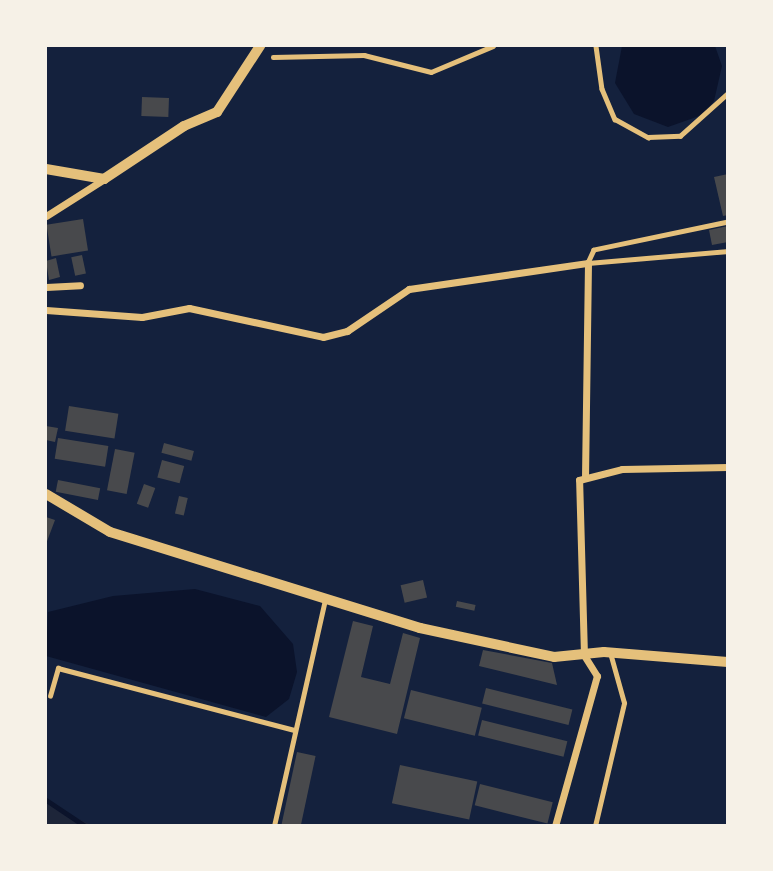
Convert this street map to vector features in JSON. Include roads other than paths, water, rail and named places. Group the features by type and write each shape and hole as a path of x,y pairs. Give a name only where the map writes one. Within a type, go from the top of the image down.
{"street":[{"path":"46,216 184,126 217,112 260,46"},
{"path":"46,169 104,179"},
{"path":"46,310 142,317 189,308 323,337 347,331 409,289 588,263 585,478 576,491 584,655 597,676 555,825"},
{"path":"46,287 80,285"},
{"path":"585,478 622,469 727,467"},
{"path":"46,494 110,533 460,637 554,657 610,652 727,662"}],"lane":[{"path":"273,57 364,55 431,72 494,46"},
{"path":"596,46 602,89 615,118 648,137 680,136 727,93"},
{"path":"727,222 594,250 588,263 727,251"},
{"path":"274,825 325,599"},
{"path":"595,825 624,703 610,652"},
{"path":"50,696 58,668 295,730"}],"waterway":[{"path":"46,800 85,826"}]}
